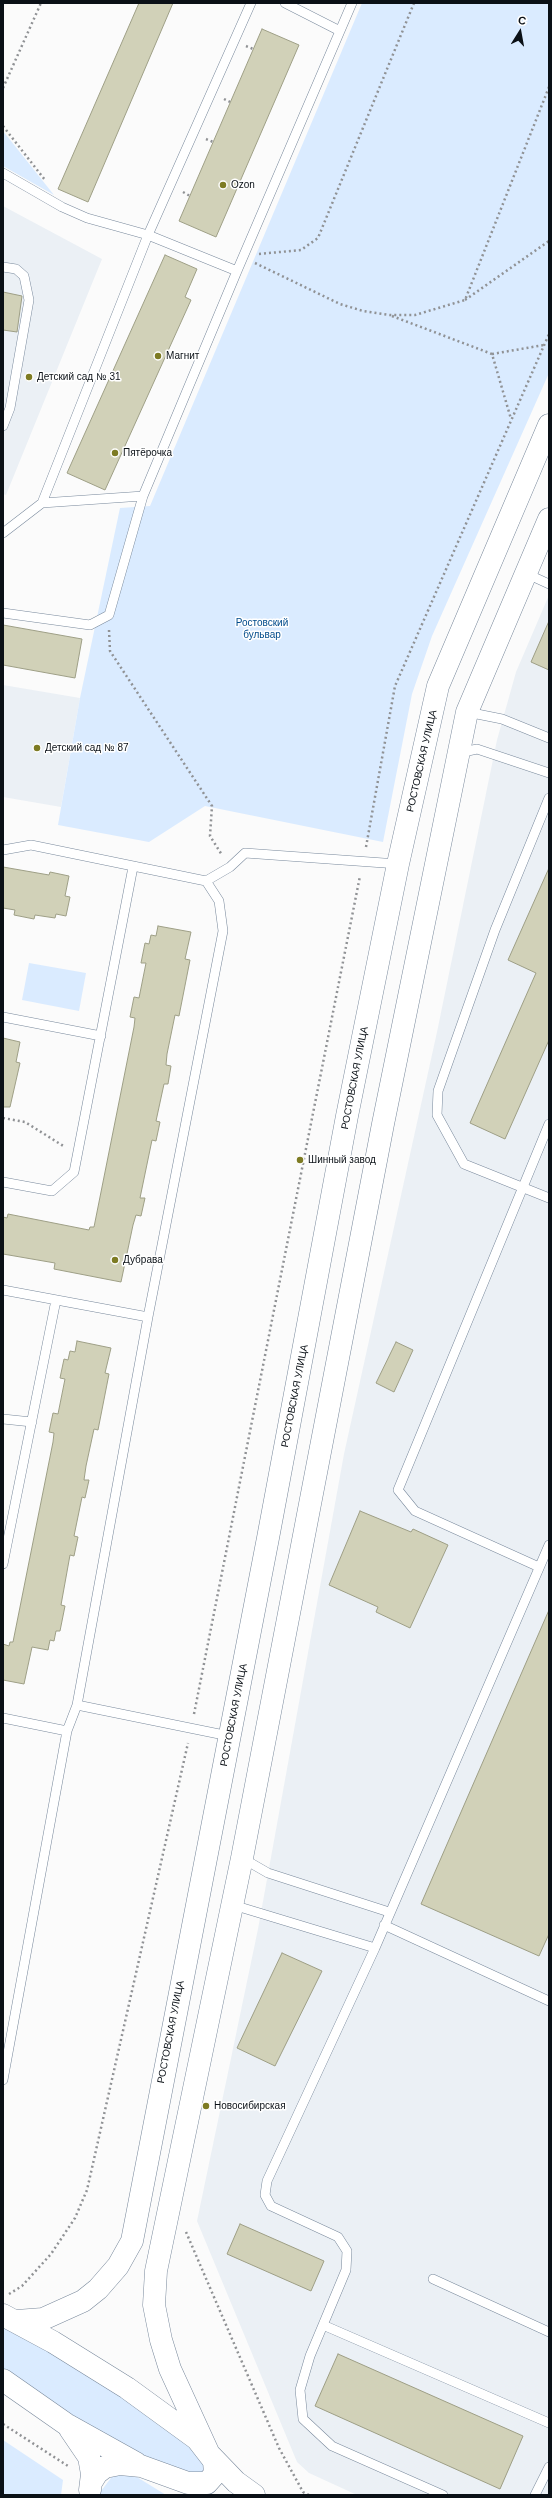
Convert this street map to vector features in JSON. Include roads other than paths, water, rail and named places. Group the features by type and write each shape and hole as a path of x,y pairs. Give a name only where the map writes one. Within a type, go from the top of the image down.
{"street":[{"name":"РОСТОВСКАЯ УЛИЦА","path":"10,2318 43,2319 83,2301 98,2289 118,2266 132,2241 230,1736 347,1116 398,864 434,704 441,679 549,425"},
{"path":"254,2495 236,2482 209,2454 170,2369 161,2340 154,2298 156,2271 242,1858 383,1124 467,712 549,519"},
{"path":"434,704 467,712"},
{"path":"230,1736 265,1742"},
{"path":"10,2318 127,2388 197,2439 214,2461 215,2474 207,2483 188,2483 141,2466 112,2464 97,2473 91,2488"},
{"path":"3,2380 66,2424 141,2466 186,2495"},
{"path":"66,2424 89,2457 91,2488"}],"lane":[{"path":"3,534 42,503 148,235 251,3"},
{"path":"285,3 340,31"},
{"path":"3,613 90,625 109,615 143,496 237,271 352,3"},
{"path":"3,173 62,207 87,218 148,235 237,271"},
{"path":"3,266 16,269 24,276 29,300 10,408 3,426"},
{"path":"42,503 143,496"},
{"path":"525,573 549,584"},
{"path":"467,712 502,719 549,738"},
{"path":"459,753 478,749 549,773"},
{"path":"549,798 495,930 438,1091 437,1115 464,1164 549,1198"},
{"path":"3,850 31,845 206,881 230,867 245,853 398,864"},
{"path":"3,1182 52,1190 74,1172 133,867"},
{"path":"3,2080 68,1731 76,1705 148,1317 223,931 219,902 206,881"},
{"path":"3,1017 100,1036"},
{"path":"539,1567 415,1511 398,1490 524,1188 549,1124"},
{"path":"3,1290 148,1317"},
{"path":"3,1564 56,1300"},
{"path":"3,1419 32,1422"},
{"path":"443,2495 332,2446 303,2419 300,2390 323,2325 346,2270 347,2251 338,2237 271,2206 265,2194 267,2181 375,1948 549,1545"},
{"path":"76,1705 230,1736"},
{"path":"3,1718 68,1731"},
{"path":"242,1858 268,1873 390,1912"},
{"path":"232,1904 375,1948"},
{"path":"384,1925 549,2001"},
{"path":"433,2279 549,2332"},
{"path":"323,2325 549,2423"},
{"path":"535,2495 549,2467"}],"place":[{"name":"Ozon","path":"223,185"},
{"name":"Магнит","path":"158,356"},
{"name":"Детский сад № 31","path":"29,377"},
{"name":"Пятёрочка","path":"115,453"},
{"name":"Детский сад № 87","path":"37,748"},
{"name":"Шинный завод","path":"300,1160"},
{"name":"Дубрава","path":"115,1260"},
{"name":"Новосибирская","path":"206,2106"}],"park label":[{"name":"Ростовский бульвар","path":"262,628"}]}
